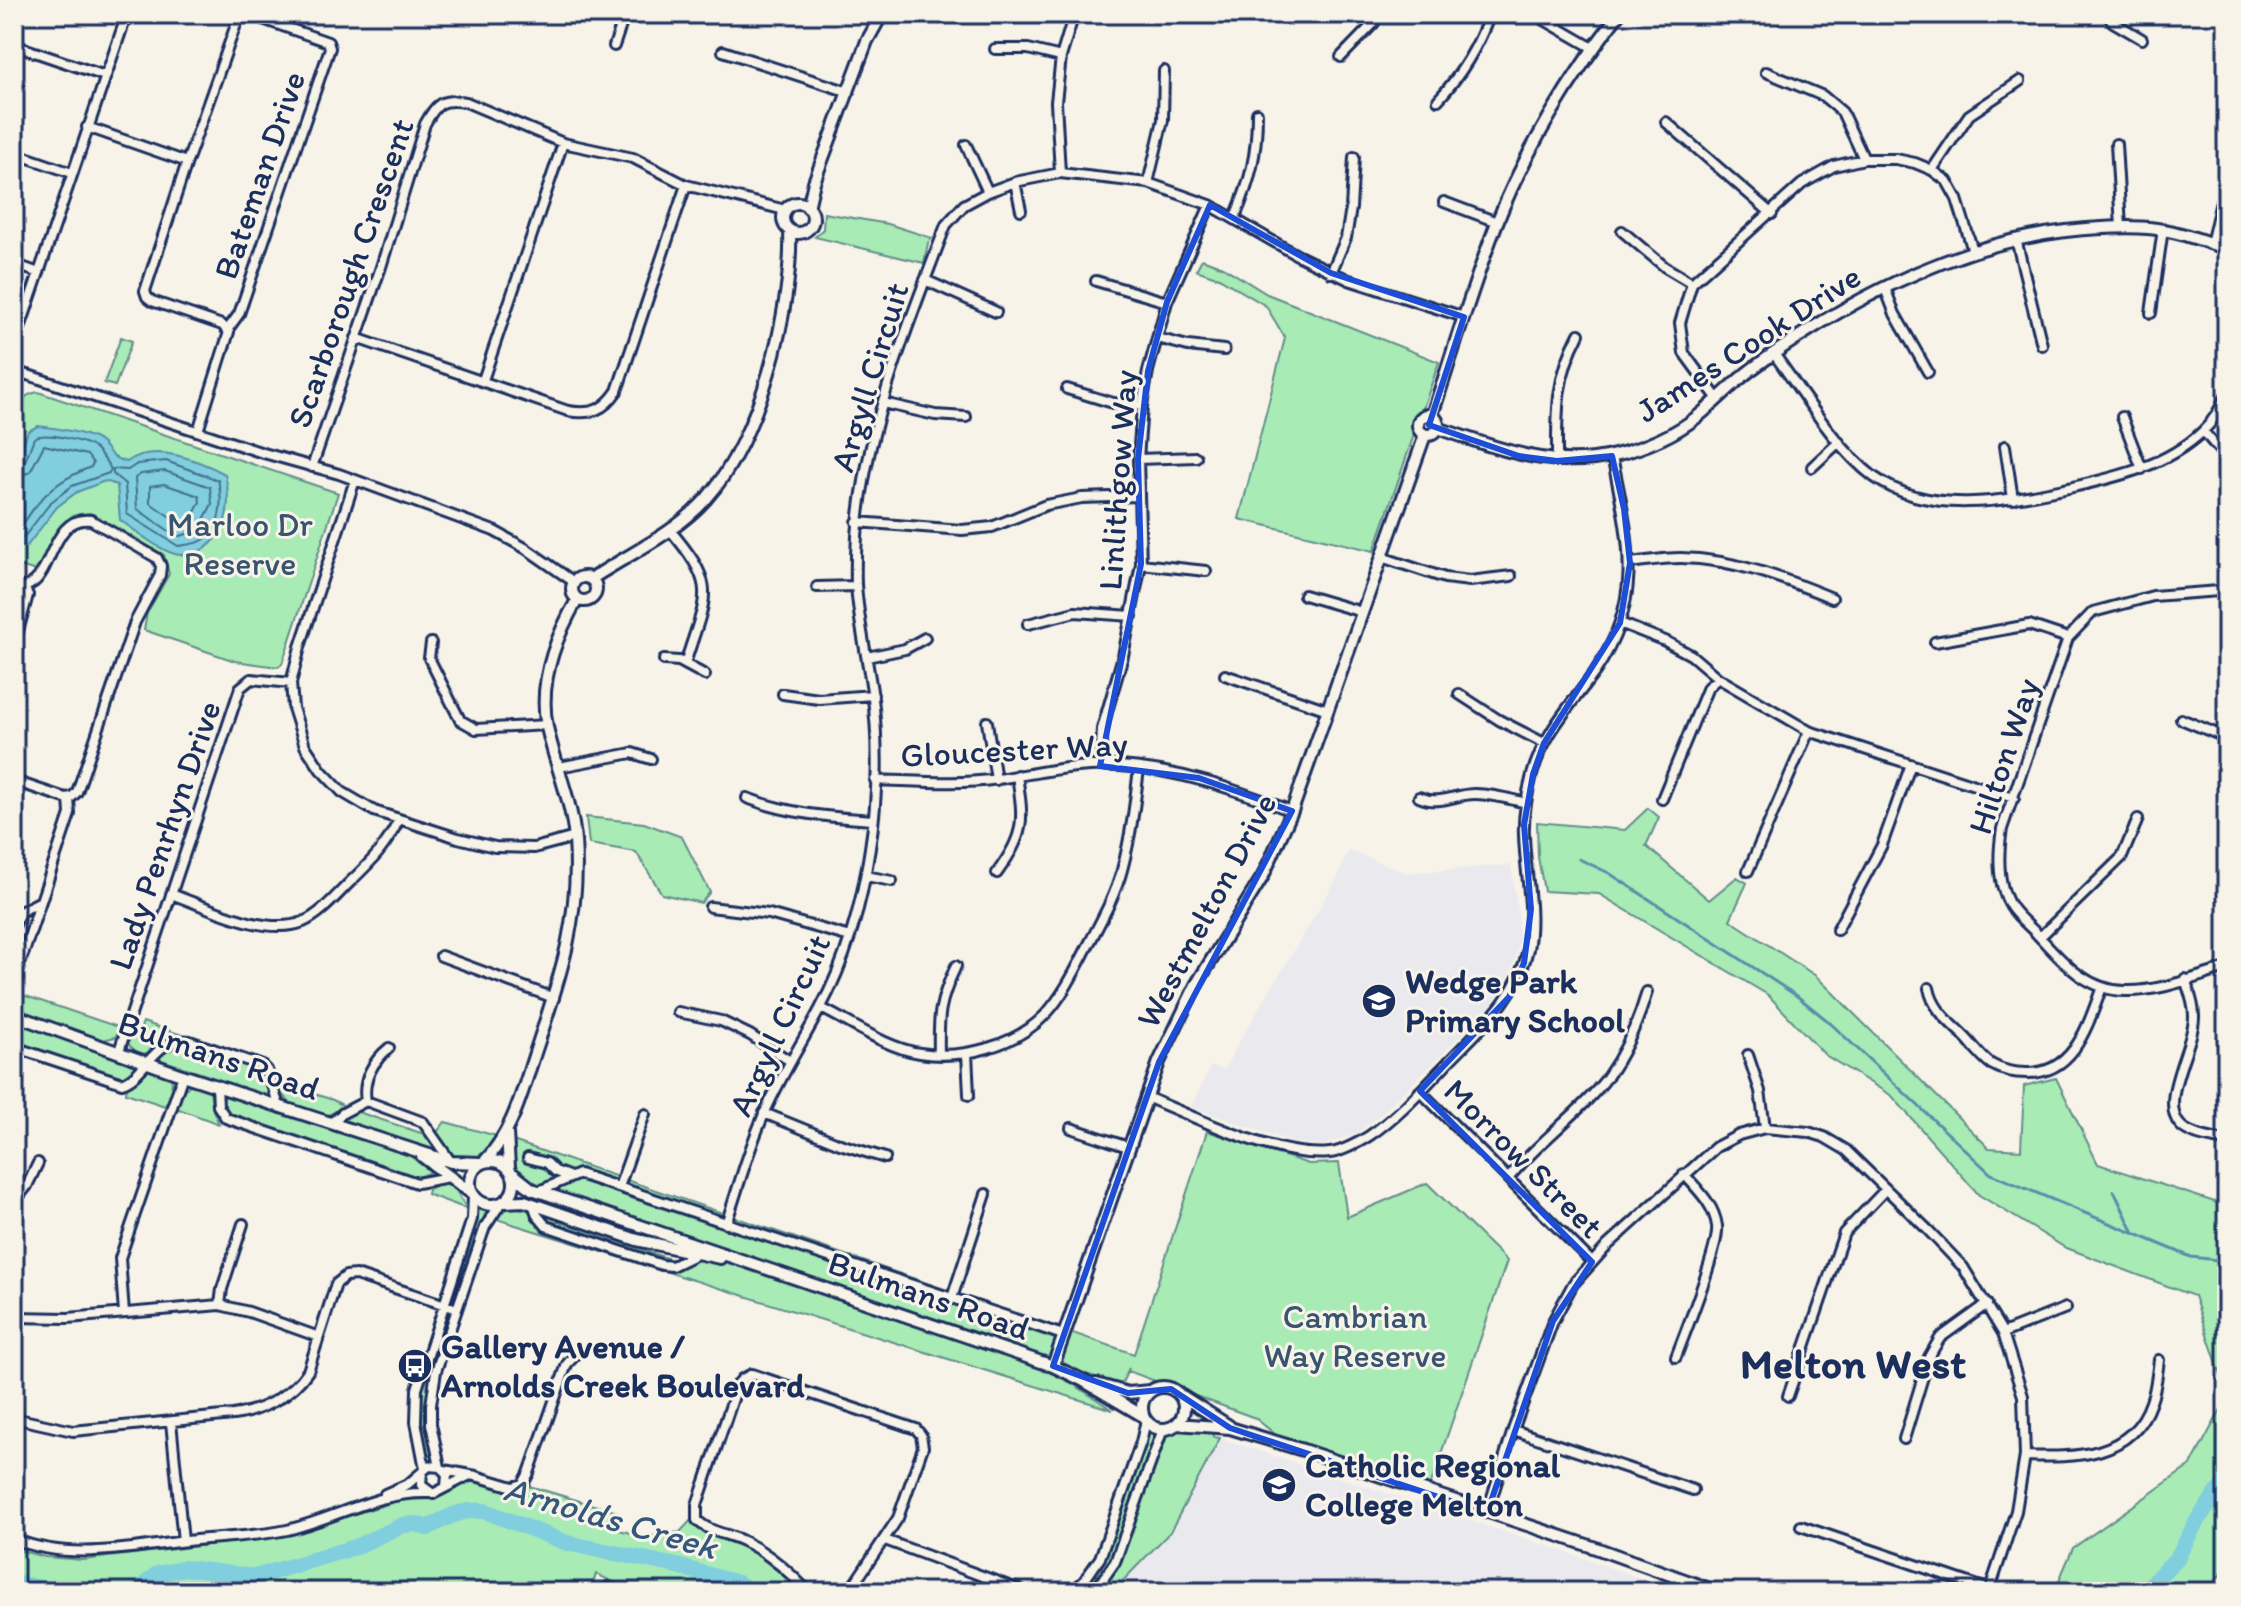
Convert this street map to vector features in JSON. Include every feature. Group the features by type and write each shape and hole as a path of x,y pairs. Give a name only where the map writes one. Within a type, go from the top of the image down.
{"street":[{"path":"14,346 127,14"},
{"name":"Bateman Drive","path":"187,162 242,14 328,42 330,48 239,314 228,329"},
{"path":"614,46 625,14"},
{"path":"796,232 784,225 784,213 803,205 867,41 882,14"},
{"path":"1060,173 1056,102 1061,57 1074,14"},
{"path":"1341,57 1374,23 1378,14"},
{"path":"1438,100 1456,81 1480,43 1490,14"},
{"path":"1534,14 1593,48"},
{"path":"1432,415 1497,222 1553,112 1593,48 1619,14"},
{"path":"2107,14 2113,22 2142,39"},
{"path":"14,45 105,76"},
{"path":"995,49 1028,49 1061,57"},
{"path":"723,51 849,92"},
{"path":"1148,183 1163,120 1164,71"},
{"path":"1766,72 1823,96 1842,112 1864,159"},
{"path":"1932,170 1969,115 2020,81"},
{"name":"Scarborough Crescent","path":"312,467 381,267 425,124 435,107 450,100 466,102 563,143 633,158 686,185 784,213"},
{"path":"1235,217 1248,187 1257,148 1257,113"},
{"path":"1666,122 1772,214"},
{"path":"87,127 187,162 146,294 152,301 228,329 228,341 198,431"},
{"path":"483,380 563,143"},
{"path":"2116,144 2121,227"},
{"path":"966,145 988,192"},
{"path":"14,153 72,173"},
{"path":"1331,273 1346,238 1354,157"},
{"path":"1717,398 1684,353 1680,323 1692,283 1802,184 1834,166 1864,159 1896,159 1932,170 1947,181 1957,199 1973,251"},
{"name":"Argyll Circuit","path":"726,1224 764,1113 821,1008 850,937 866,876 873,820 876,738 873,695 856,586 857,522 864,472 883,403 946,225 964,205 1015,182 1060,173 1148,183 1235,217 1331,273 1464,317"},
{"path":"2211,244 2227,176"},
{"path":"1015,182 1021,210"},
{"path":"356,338 568,411 588,414 607,405 617,391 686,185"},
{"path":"1444,202 1497,222"},
{"path":"796,232 812,224 813,218 803,205"},
{"name":"Linlithgow Way","path":"1100,766 1107,707 1132,616 1141,564 1138,459 1142,406 1167,302 1210,205"},
{"name":"James Cook Drive","path":"1438,428 1519,456 1557,461 1612,456 1682,428 1774,354 1827,320 1885,288 1973,251 2056,231 2121,227 2163,229 2227,249"},
{"path":"2151,313 2163,229"},
{"path":"1622,231 1665,267 1692,283"},
{"path":"591,579 596,586 593,598 586,602 577,600 572,593 574,582 581,577 591,579 670,530 705,500 736,460 783,324 796,232"},
{"path":"2016,239 2042,345"},
{"path":"14,264 39,273"},
{"path":"925,280 996,312"},
{"path":"1096,281 1167,302"},
{"path":"1885,288 1895,314 1928,372"},
{"path":"1557,461 1561,376 1579,334"},
{"path":"1157,338 1188,346 1224,350"},
{"path":"1774,354 1839,442 1874,477 1903,492 1954,502 2013,499 2119,477 2142,469 2203,431 2227,395"},
{"path":"14,373 355,480 494,531 574,582"},
{"path":"1067,389 1113,403 1142,406"},
{"path":"883,403 935,415 966,417"},
{"path":"1432,415 1437,419 1438,428 1433,434 1425,435 1420,431 1418,422 1422,417 1432,415"},
{"path":"2122,417 2142,469"},
{"path":"2203,431 2227,459"},
{"name":"Westmelton Drive","path":"1053,1366 1146,1097 1177,1023 1196,985 1263,876 1292,811 1425,435"},
{"path":"1812,467 1839,442"},
{"path":"2005,446 2013,499"},
{"path":"1146,1097 1265,1144 1295,1152 1332,1153 1368,1137 1420,1091 1509,997 1524,963 1531,930 1524,837 1526,803 1533,774 1544,743 1594,673 1620,623 1630,563 1624,509 1612,456"},
{"path":"1138,459 1196,457"},
{"path":"355,480 291,683 300,736 321,770 342,792 374,811 495,847 534,848 575,837"},
{"path":"857,522 962,530 992,527 1046,505 1082,498 1139,496"},
{"path":"24,588 36,581 64,532 72,523 83,519 91,520 154,555 161,566 160,575 135,622 77,792 69,798"},
{"path":"670,530 696,561 703,576 706,596 685,664"},
{"path":"1381,557 1445,578 1470,581 1511,576"},
{"path":"1630,563 1678,558 1723,562 1745,566 1832,598"},
{"path":"1141,564 1206,571"},
{"path":"14,584 24,588"},
{"path":"817,587 856,586"},
{"path":"14,646 28,601 24,588"},
{"name":"Hilton Way","path":"2227,595 2219,591 2153,596 2093,612 2068,638 2002,829 1998,853 2002,884 2011,906 2071,971 2102,987 2124,992 2150,989 2227,968"},
{"path":"1304,595 1362,612"},
{"path":"428,1493 421,1485 423,1471 416,1422 417,1389 473,1214 472,1175 507,1133 554,998 574,915 575,837 547,725 545,690 559,631 577,600"},
{"path":"1028,624 1075,612 1132,616"},
{"path":"1620,623 1691,655 1718,678 1809,731 2014,798"},
{"path":"1935,642 2029,625 2068,638"},
{"path":"867,657 905,649 925,638"},
{"path":"431,643 429,658 460,720 476,729 547,725"},
{"path":"664,660 685,664 705,675"},
{"path":"1225,675 1328,710"},
{"path":"1662,799 1708,687 1718,678"},
{"name":"Lady Penrhyn Drive","path":"119,1051 240,688 251,679 291,683"},
{"path":"783,694 819,699 873,695"},
{"path":"1459,694 1499,720 1544,743"},
{"path":"2181,719 2227,738"},
{"path":"987,722 996,780"},
{"path":"1748,871 1809,731"},
{"path":"559,767 632,753 651,759"},
{"path":"1837,930 1882,845 1911,764"},
{"name":"Gloucester Way","path":"875,780 996,780 1100,766 1139,768 1199,778 1292,811"},
{"path":"821,1008 901,1049 939,1055 967,1053 1026,1031 1045,1015 1060,995 1098,927 1121,874 1130,838 1139,768"},
{"path":"997,873 1014,849 1022,827 1017,775"},
{"path":"14,781 69,798"},
{"path":"1419,797 1440,802 1471,794 1493,795 1526,803"},
{"path":"14,967 21,961 70,814 69,798"},
{"path":"747,798 798,814 873,820"},
{"path":"171,894 263,925 272,927 301,923 323,909 380,853 390,841 399,819"},
{"path":"2040,937 2122,857 2138,819"},
{"path":"866,876 892,881"},
{"path":"14,927 20,912 33,907 42,898"},
{"path":"710,907 769,914 850,937"},
{"path":"441,956 554,998"},
{"path":"939,1055 942,996 956,966"},
{"path":"2185,979 2195,1018 2173,1108 2180,1124 2192,1132 2227,1142"},
{"path":"1929,988 1932,1003 1991,1064 2010,1072 2041,1073 2059,1066 2075,1050 2102,987"},
{"path":"1508,1179 1606,1079 1625,1049 1647,992"},
{"path":"678,1012 721,1021 750,1035 790,1061"},
{"name":"Bulmans Road","path":"14,1015 183,1075 451,1162 482,1163"},
{"path":"14,1047 122,1083 137,1075 157,1051 180,1040 227,1053 267,1070 279,1106"},
{"path":"366,1101 364,1090 372,1065 389,1048"},
{"path":"967,1053 969,1095"},
{"path":"1748,1055 1760,1091 1765,1128"},
{"path":"124,1313 119,1272 122,1252 183,1075"},
{"path":"217,1086 218,1106 226,1118 417,1183 450,1177"},
{"name":"Morrow Street","path":"1420,1091 1592,1262"},
{"path":"332,1122 366,1101 423,1122 451,1162"},
{"path":"764,1113 840,1144 885,1158"},
{"path":"619,1187 645,1114"},
{"path":"1071,1128 1128,1147"},
{"path":"1487,1513 1553,1321 1573,1284 1592,1262 1716,1147 1739,1135 1765,1128 1808,1132 1846,1150 1963,1267 2003,1333 2023,1396 2025,1456 2016,1511 1989,1591 1801,1526"},
{"path":"446,1487 448,1479 433,1435 431,1405 436,1371 485,1227 514,1190 507,1133"},
{"name":"Bulmans Road","path":"407,1147 471,1194"},
{"path":"528,1158 547,1163 555,1171 568,1176"},
{"path":"482,1163 497,1160 511,1170"},
{"path":"14,1202 27,1186 38,1163"},
{"name":"Bulmans Road","path":"511,1170 539,1191 1053,1366 1144,1418"},
{"path":"553,1184 555,1171"},
{"path":"539,1191 568,1176 579,1174 1063,1335"},
{"path":"1676,1357 1714,1249 1718,1227 1709,1202 1684,1174"},
{"path":"1788,1396 1844,1233 1886,1189"},
{"path":"471,1194 486,1203 502,1202"},
{"path":"952,1298 986,1194"},
{"name":"Bulmans Road","path":"502,1202 518,1200 637,1240 757,1267"},
{"path":"533,1204 546,1226 662,1265 672,1266 699,1253"},
{"path":"220,1305 222,1289 243,1224"},
{"path":"14,1418 73,1431 245,1414 290,1391 308,1371 336,1284 346,1276 356,1275 457,1309"},
{"path":"1904,1439 1929,1357 1940,1338 1987,1304"},
{"path":"14,1317 68,1318 220,1305 319,1337"},
{"path":"2003,1333 2066,1308"},
{"path":"374,1500 408,1484 434,1466 513,1487 527,1479 567,1364 580,1350"},
{"path":"2025,1456 2085,1456 2105,1451 2122,1441 2145,1417 2152,1401 2159,1360"},
{"path":"808,1592 789,1571 758,1549 703,1526 697,1520 697,1505 738,1384 747,1376 758,1375 770,1379 916,1429 921,1435 923,1447 898,1518 849,1592"},
{"name":"Bulmans Road","path":"1082,1380 1128,1393 1151,1391"},
{"path":"1072,1592 1092,1572 1106,1545 1144,1418 1143,1402 1151,1391 1166,1387 1230,1428"},
{"path":"1177,1424 1184,1410 1180,1395"},
{"path":"1144,1418 1153,1427 1163,1429 1177,1424 1230,1428 1590,1546 1718,1592"},
{"path":"171,1422 183,1541"},
{"path":"1094,1592 1108,1574 1120,1549 1163,1429"},
{"path":"1513,1430 1693,1490"},
{"path":"17,1541 74,1552 289,1529 374,1500 410,1492 438,1493 473,1475"},
{"path":"1125,1487 1140,1492"},
{"path":"885,1540 1025,1592"},
{"path":"1106,1545 1120,1549"},
{"path":"998,1581 1010,1592"}],"highlighted area":[{"path":"1210,205 1331,273 1464,317 1429,425 1519,456 1557,461 1612,456 1624,509 1630,563 1620,623 1544,743 1533,774 1524,825 1531,909 1524,963 1509,997 1420,1091 1592,1262 1553,1321 1487,1513 1230,1428 1171,1389 1128,1393 1053,1366 1159,1062 1292,811 1199,778 1100,766 1141,564 1138,459 1148,371 1167,302"}],"shaded area":[{"name":"Wedge Park Primary School","path":"1348,850 1406,873 1511,865 1519,937 1515,960 1502,992 1380,1115 1356,1134 1325,1145 1295,1143 1191,1107 1211,1066 1225,1070 1338,877"},
{"name":"Catholic Regional College Melton","path":"1220,1438 1681,1592 1113,1592 1170,1532"}],"green space":[{"path":"824,213 888,224 932,238 924,263 815,237 823,229"},
{"path":"1202,259 1223,267 1267,294 1439,362 1374,551 1239,519 1285,338 1266,306 1219,278 1196,270"},
{"path":"121,337 132,341 115,386 104,383"},
{"name":"Marloo Dr Reserve","path":"38,392 338,493 282,664 278,667 235,661 144,630 147,613 169,574 164,555 90,513 72,516 54,539 36,571 14,564 14,419 22,401"},
{"path":"1648,808 1659,817 1646,846 1709,900 1737,877 1747,883 1730,920 1816,976 1989,1148 2021,1150 2024,1086 2056,1078 2098,1164 2227,1206 2227,1393 2194,1296 2064,1247 1979,1195 1892,1096 1825,1055 1768,995 1599,894 1544,891 1538,857 1537,822 1625,830"},
{"path":"586,817 644,823 682,837 710,892 701,903 662,894 636,852 589,844"},
{"path":"14,992 121,1028 115,1037 103,1040 14,1009"},
{"path":"14,1022 133,1062 136,1070 122,1079 14,1043"},
{"path":"143,1022 182,1035 144,1054 137,1052 129,1045 129,1033 139,1033"},
{"path":"180,1044 260,1071 271,1097 156,1058"},
{"path":"149,1070 172,1078 171,1094 165,1106 126,1093 127,1086"},
{"path":"275,1081 346,1107 328,1115 296,1106 284,1097"},
{"path":"191,1084 210,1091 219,1124 176,1108 184,1090"},
{"path":"228,1095 409,1155 431,1172 415,1179 227,1115 221,1105"},
{"path":"355,1111 424,1134 437,1132 445,1122 497,1136 482,1153 461,1161 342,1120"},
{"name":"Cambrian Way Reserve","path":"1207,1131 1309,1164 1339,1163 1347,1217 1427,1183 1507,1261 1430,1486 1280,1438 1255,1418 1128,1371 1129,1368 1121,1385 964,1336 1065,1379 1113,1410 493,1218 511,1207 525,1209 687,1265 699,1253 757,1267 538,1188 517,1175 502,1158 510,1140 1134,1354"},
{"path":"443,1182 454,1187 467,1209 427,1194 428,1189"},
{"path":"476,1202 491,1207 485,1214 429,1386 429,1418 441,1458 425,1461 420,1399 422,1379"},
{"path":"2227,1398 2227,1567 2205,1592 2054,1592 2073,1548 2191,1465"},
{"path":"1150,1420 1164,1427 1108,1569 1085,1592 1075,1592 1102,1559 1108,1546"},
{"path":"1187,1421 1206,1422 1214,1437 1220,1438 1170,1532 1112,1592 1097,1592 1113,1574 1166,1437"},
{"path":"474,1482 521,1494 529,1486 617,1512 612,1528 645,1537 680,1532 693,1518 696,1526 741,1544 767,1559 802,1592 636,1592 596,1574 590,1592 406,1592 403,1583 382,1588 326,1592 14,1592 14,1549 45,1557 83,1560 282,1536 401,1500 435,1499 465,1483"}],"water":[{"path":"38,426 89,436 101,442 111,455 127,462 150,453 163,453 202,463 225,474 228,501 226,515 216,538 195,553 180,555 166,551 120,520 117,485 105,481 77,492 57,507 27,546 14,547 14,470 28,431"}],"waterway":[{"path":"1579,859 1609,873 1797,996 1829,1022 1991,1174 2191,1257 2227,1261"},
{"path":"2114,1191 2133,1231"},
{"path":"2143,1592 2177,1558 2198,1519 2227,1480"},
{"name":"Arnolds Creek","path":"136,1592 157,1574 185,1568 255,1577 355,1547 403,1525 417,1524 427,1528 454,1515 476,1510 567,1543 677,1566 737,1583 753,1592"},
{"name":"Arnolds Creek","path":"14,1582 56,1592"}],"place":[{"name":"Wedge Park Primary School","path":"1379,1001"},
{"name":"Gallery Avenue / Arnolds Creek Boulevard","path":"415,1366"},
{"name":"Catholic Regional College Melton","path":"1279,1485"}],"district":[{"name":"Melton West","path":"1853,1363"}]}
